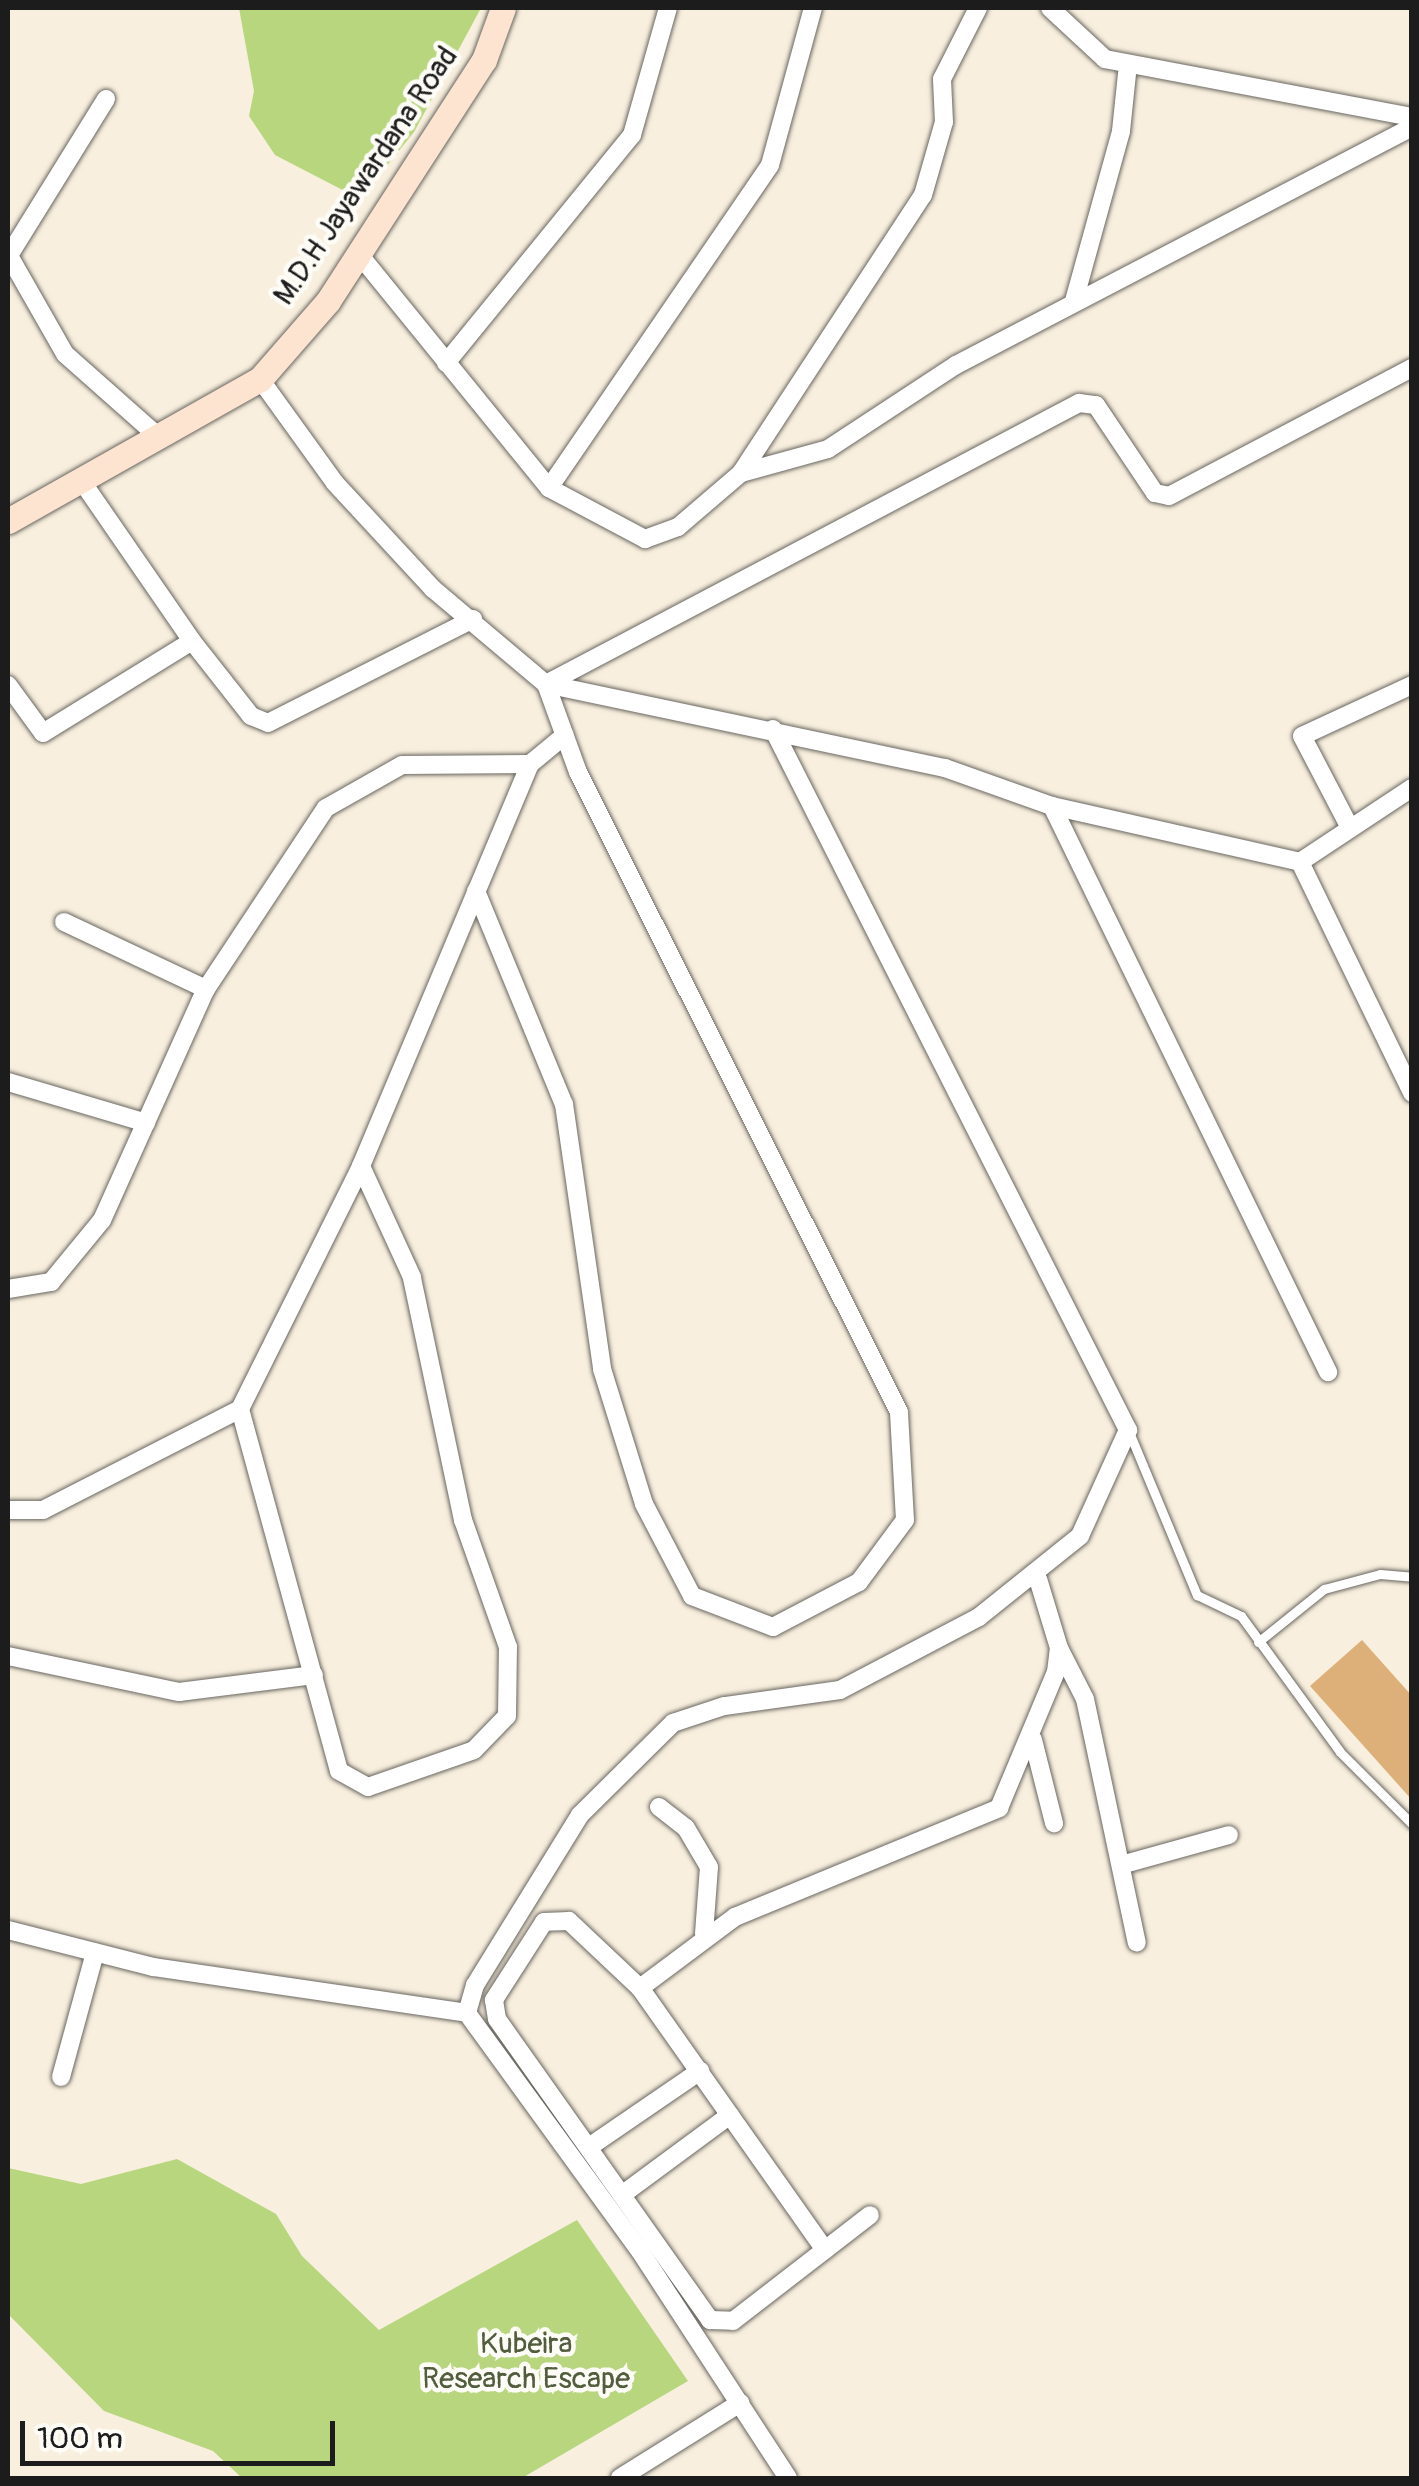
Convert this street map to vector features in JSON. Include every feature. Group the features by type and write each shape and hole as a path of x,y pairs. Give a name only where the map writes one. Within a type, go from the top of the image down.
{"street":[{"name":"M.D.H Jayawardana Road","path":"8,521 260,379 358,254 484,60 503,8"},
{"path":"446,363 632,135 668,8"},
{"path":"549,488 770,165 813,8"},
{"path":"358,254 549,488 645,538 678,528 741,473 923,195 944,122 942,79 978,8"},
{"path":"1050,8 1105,59 1412,117"},
{"path":"1074,301 1121,131 1128,64"},
{"path":"106,99 8,256 65,354 160,438"},
{"path":"741,473 828,449 1074,301 1412,127"},
{"path":"546,684 1079,403 1096,405 1155,493 1168,496 1412,368"},
{"path":"260,379 335,483 473,620 546,684 564,735 899,1412 905,1520 859,1582 773,1626 692,1596 644,1504 602,1369 564,1104 476,891"},
{"path":"81,480 192,641 251,716 268,723 473,620"},
{"path":"8,685 43,734 192,641"},
{"path":"546,684 946,768 1052,806 1300,862"},
{"path":"1348,824 1302,736 1412,685"},
{"path":"467,2013 580,1815 674,1723 724,1706 840,1690 1038,1579 1080,1536 1128,1430 773,729"},
{"path":"8,1510 43,1510 240,1409 361,1166 530,764 564,735"},
{"path":"8,1289 52,1282 102,1220 206,989 338,800 402,765 530,764"},
{"path":"1300,862 1348,824 1412,788"},
{"path":"1052,806 1328,1372"},
{"path":"1300,862 1412,1094"},
{"path":"64,922 206,989"},
{"path":"8,1082 146,1124"},
{"path":"240,1409 314,1675 332,1758 350,1781 368,1786 474,1750 496,1734 514,1690 454,1482 412,1278 361,1166"},
{"path":"1038,1579 1059,1648 1085,1699 1137,1943"},
{"path":"640,1988 704,1934 980,1820 1011,1791 1033,1740 1059,1648"},
{"path":"8,1656 179,1692 314,1675"},
{"path":"1033,1740 1054,1823"},
{"path":"659,1808 686,1828 709,1867 704,1934"},
{"path":"1121,1865 1229,1835"},
{"path":"825,2250 640,1988 558,1918 534,1932 494,2000 502,2028 718,2325 825,2250 870,2215"},
{"path":"8,1930 95,1952 467,2013 740,2402 788,2478"},
{"path":"62,2077 95,1952"},
{"path":"589,2147 700,2071"},
{"path":"624,2194 730,2115"},
{"path":"620,2478 740,2402"}],"lane":[{"path":"1128,1430 1197,1594 1241,1616 1340,1752 1412,1824"},
{"path":"1258,1642 1324,1589 1380,1574 1412,1577"}],"green space":[{"path":"239,8 481,8 414,132 360,199 275,155 249,116 254,91"},
{"name":"Kubeira Research Escape","path":"177,2159 276,2214 302,2256 379,2330 577,2220 688,2381 522,2478 242,2478 213,2451 104,2411 8,2314 8,2168 81,2184"}],"building":[{"path":"1362,1640 1412,1696 1412,1800 1310,1686"}]}
